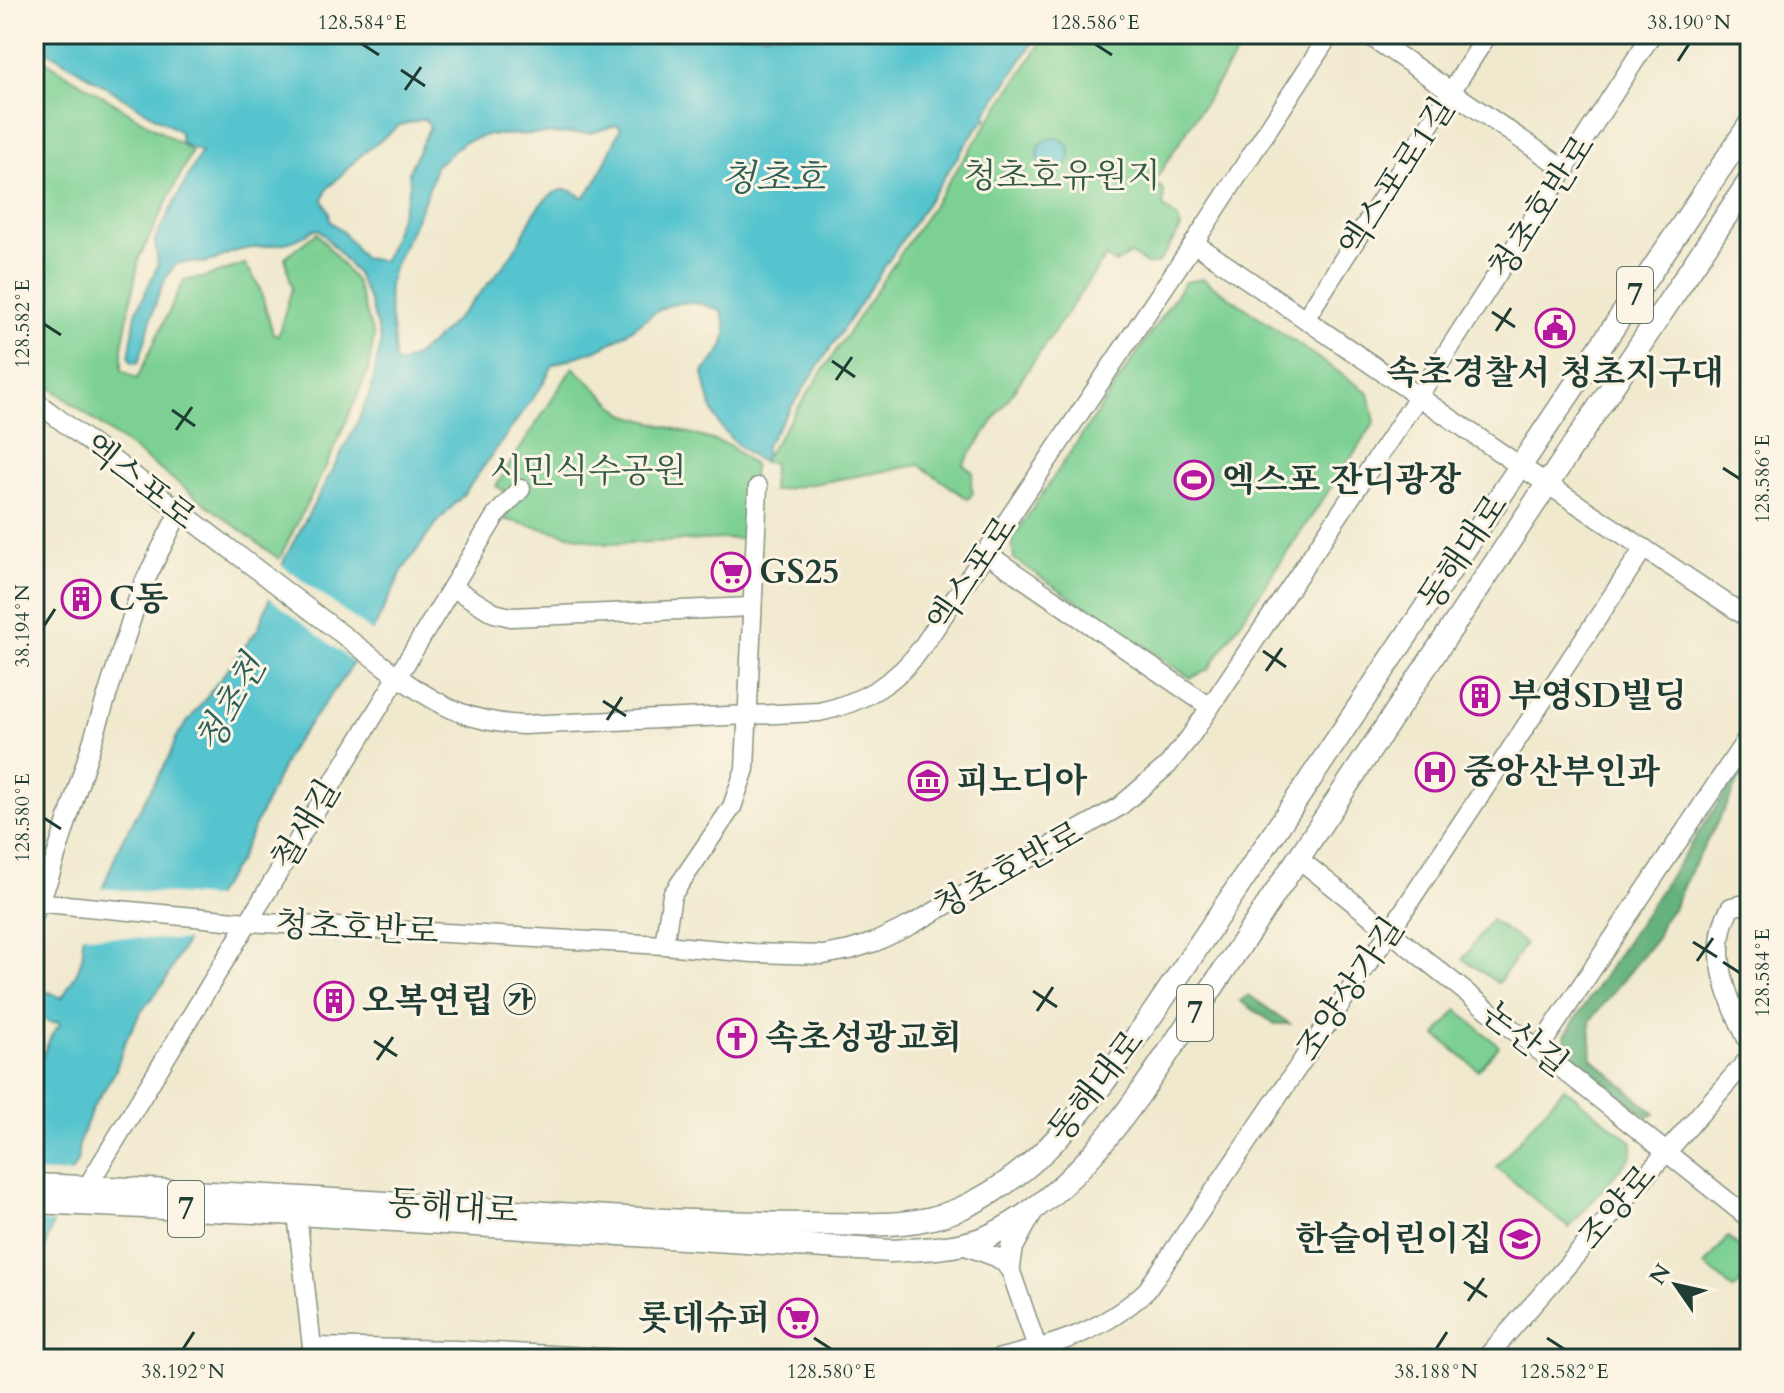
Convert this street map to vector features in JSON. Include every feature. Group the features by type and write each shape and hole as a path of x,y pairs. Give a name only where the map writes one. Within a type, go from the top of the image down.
{"main road":[{"name":"동해대로","path":"81,1193 297,1206 705,1223 912,1224 956,1210 998,1189 1032,1164 1068,1128 1156,1009 1750,124"},
{"name":"동해대로","path":"297,1206 891,1251 959,1244 991,1235 1056,1191 1088,1160 1115,1126 1299,859 1750,180"},
{"name":"7","path":"34,1185 81,1193"},
{"name":"7","path":"34,1202 81,1193"},
{"path":"1009,1266 1012,1247 1036,1205"}],"street":[{"name":"엑스포로","path":"34,400 208,535 397,676 450,711 483,721 523,725 819,712 838,708 883,687 915,658 1194,243 1330,34"},
{"path":"1367,34 1566,170"},
{"name":"엑스포로1길","path":"1305,319 1488,34"},
{"name":"청초호반로","path":"35,907 823,955 875,942 918,921 1119,807 1168,765 1418,397 1652,34"},
{"path":"1194,243 1750,619"},
{"path":"664,945 672,895 724,820 740,789 745,769 758,487"},
{"name":"철새길","path":"81,1193 496,515 521,489"},
{"path":"35,907 49,878 141,589 179,512"},
{"name":"조양상가길","path":"997,1359 1039,1354 1099,1327 1147,1290 1644,548"},
{"path":"986,553 1210,707"},
{"path":"452,587 494,613 511,617 752,607"},
{"path":"1538,1050 1750,734"},
{"name":"논산길","path":"1299,859 1750,1219"},
{"path":"1750,903 1731,907 1722,922 1721,969 1733,1010 1750,1045"},
{"name":"조양로","path":"1485,1359 1750,1057"},
{"path":"297,1206 313,1353 467,1351 627,1359"},
{"path":"959,1244 981,1250 1009,1266 1039,1354"}],"green space":[{"name":"청초호유원지","path":"1047,34 1249,34 1154,182 1164,190 1163,206 1178,219 1181,228 1158,264 1147,264 1130,254 1115,263 1105,257 963,465 973,472 973,493 968,499 919,465 772,491 773,463 762,462"},
{"path":"34,54 192,151 139,258 122,347 122,370 137,379 184,280 202,278 245,264 259,286 273,333 278,336 292,288 285,257 317,233 356,282 374,337 368,371 331,456 279,559 34,375"},
{"name":"엑스포 잔디광장","path":"1203,279 1369,393 1375,422 1208,670 1191,678 1014,559 1012,539 1185,282"},
{"name":"시민식수공원","path":"573,367 624,414 729,445 754,466 747,538 607,544 503,519 516,498 496,486"},
{"path":"1750,755 1750,763 1735,786 1673,909 1663,921 1657,938 1590,1021 1592,1058 1655,1114 1648,1117 1567,1051 1565,1035"},
{"path":"1491,920 1525,944 1498,983 1463,959"},
{"path":"1249,995 1290,1024 1275,1024 1240,1001"},
{"path":"1457,1010 1499,1046 1478,1070 1436,1035"},
{"path":"1564,1088 1632,1142 1632,1155 1569,1228 1496,1167"},
{"path":"1728,1237 1750,1256 1750,1272 1734,1290 1705,1265"}],"water":[{"name":"청초호","path":"34,34 1039,34 986,113 987,118 976,129 764,448 766,455 762,460 757,460 733,441 719,423 710,402 703,372 724,345 726,330 721,311 685,302 671,305 658,310 605,346 553,365 541,387 463,495 436,524 402,571 377,623 347,673 290,750 239,860 193,928 164,983 140,1013 125,1042 115,1072 93,1107 79,1143 77,1162 68,1178 34,1270 34,1074 60,1025 58,1021 53,1023 38,1014 34,996 49,992 62,998 74,977 83,955 82,939 121,842 169,757 177,736 258,629 285,558 354,430 371,390 381,341 370,302 357,274 320,230 314,229 287,242 237,251 208,262 176,265 166,278 156,301 138,363 132,362 129,358 136,313 158,265 155,240 201,152 181,143 180,132 34,43","holes":["425,119 430,126 409,171 407,196 387,254 383,261 363,258 344,233 330,221 323,200 327,189 360,156 400,125","617,125 621,128 596,182 585,196 565,190 548,197 537,209 517,247 476,298 424,349 399,364 394,360 389,283 430,186 434,167 464,142 487,135 590,133"]},
{"path":"1054,138 1066,142 1070,154 1066,166 1054,170 1042,166 1038,154 1042,142"}],"pier":[{"path":"279,563 375,634 357,665 267,596"},
{"path":"98,888 219,897 190,941 79,935"},
{"path":"34,1172 75,1174 57,1223 34,1221"}],"place":[{"name":"속초경찰서 청초지구대","path":"1555,328"},
{"name":"엑스포 잔디광장","path":"1194,480"},
{"name":"GS25","path":"731,572"},
{"name":"C동","path":"81,599"},
{"name":"부영SD빌딩","path":"1480,696"},
{"name":"중앙산부인과","path":"1435,772"},
{"name":"피노디아","path":"928,781"},
{"name":"오복연립 ㉮","path":"334,1001"},
{"name":"속초성광교회","path":"737,1038"},
{"name":"한슬어린이집","path":"1520,1239"},
{"name":"롯데슈퍼","path":"798,1318"}],"water label":[{"name":"청초천","path":"231,704"}]}
